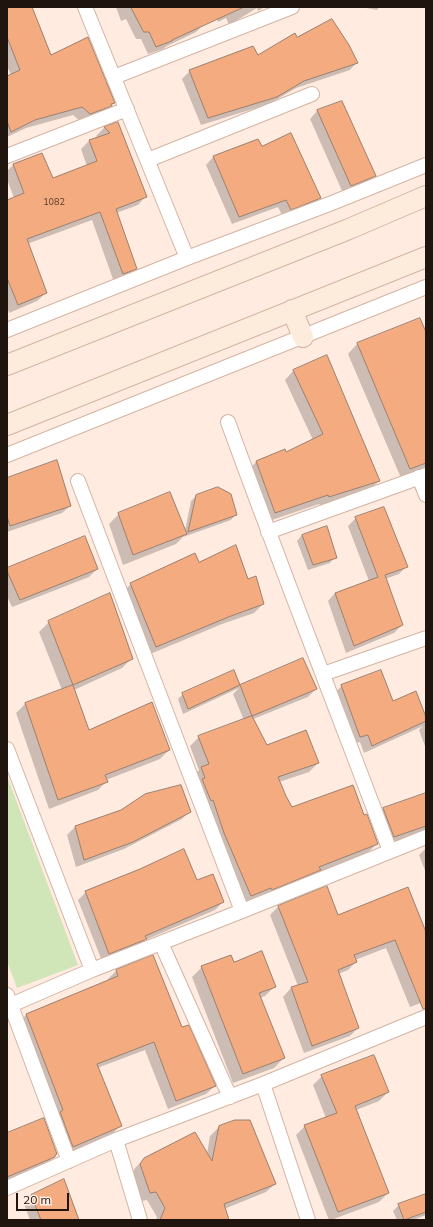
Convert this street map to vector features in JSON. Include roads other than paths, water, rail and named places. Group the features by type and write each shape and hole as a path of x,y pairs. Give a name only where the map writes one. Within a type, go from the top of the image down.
{"main road":[{"path":"7,365 349,229 426,196"},
{"path":"7,426 426,257"},
{"path":"292,310 303,337"}],"street":[{"path":"85,7 188,258"},
{"path":"114,76 292,7"},
{"path":"148,160 312,94"},
{"path":"7,156 127,109"},
{"path":"7,330 426,165"},
{"path":"7,455 426,287"},
{"path":"228,422 268,532 390,851"},
{"path":"268,532 423,476 426,495"},
{"path":"78,481 242,911"},
{"path":"323,674 426,638"},
{"path":"7,749 92,970"},
{"path":"69,1160 9,1000 92,970 426,837"},
{"path":"161,943 230,1097"},
{"path":"7,1188 116,1140 263,1084 426,1017"},
{"path":"263,1084 308,1220"},
{"path":"116,1140 140,1220"}]}
